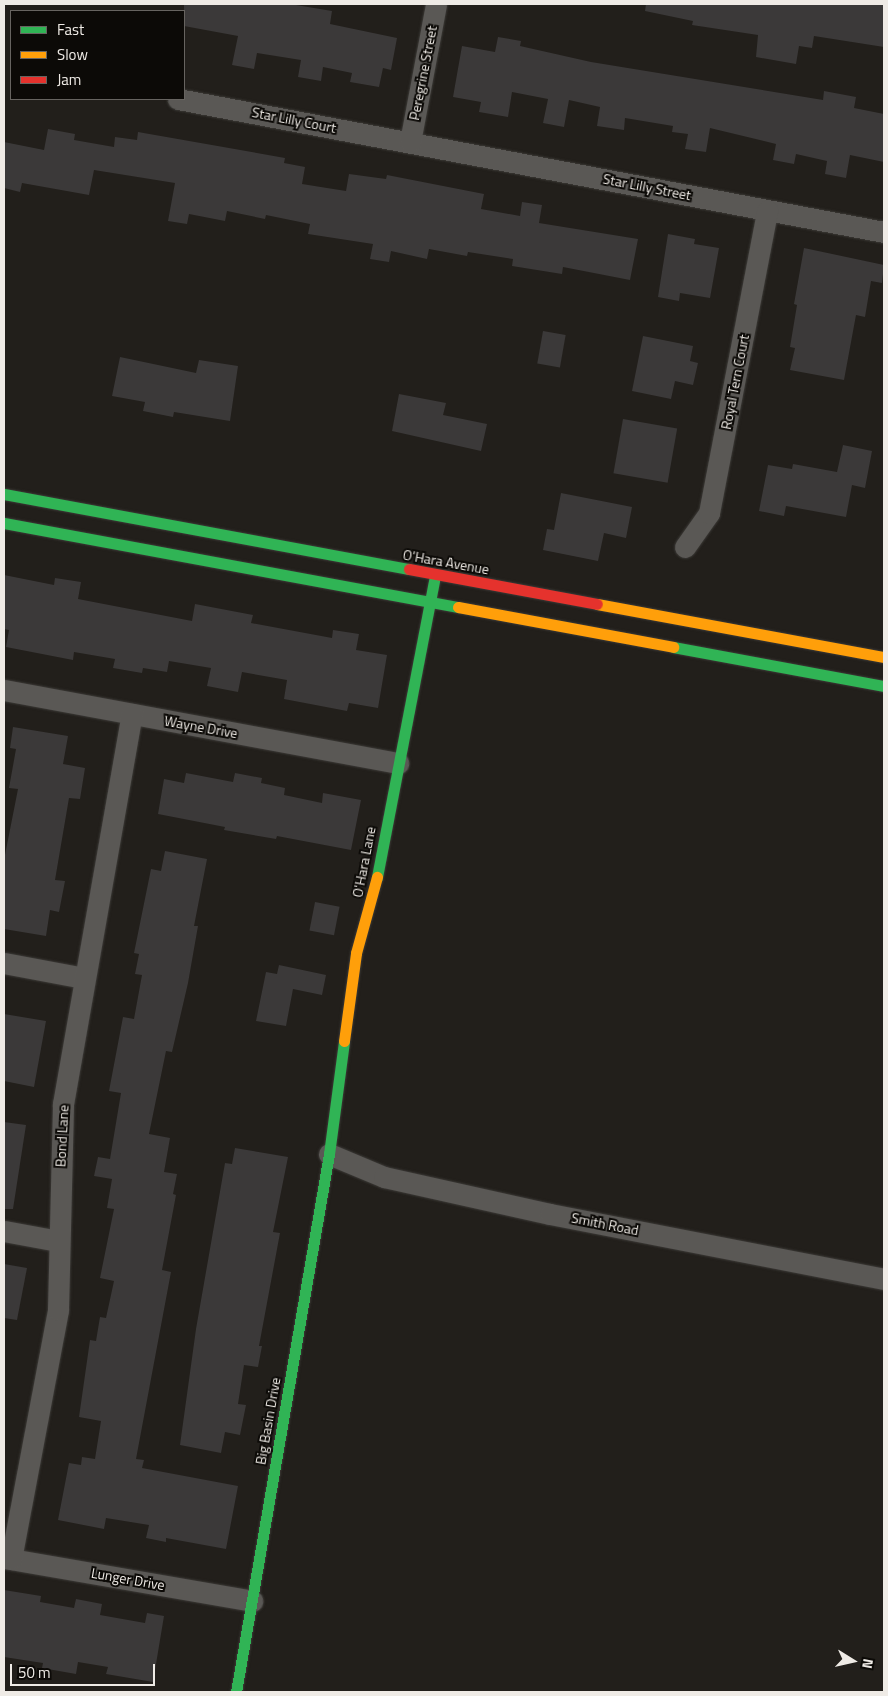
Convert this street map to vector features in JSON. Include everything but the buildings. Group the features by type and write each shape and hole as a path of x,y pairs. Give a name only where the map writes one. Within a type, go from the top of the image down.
{"street":[{"name":"Peregrine Street","path":"410,142 436,4"},
{"name":"Star Lilly Court","path":"183,100 410,142"},
{"name":"Star Lilly Street","path":"410,142 884,232"},
{"name":"Royal Tern Court","path":"685,547 710,513 768,211"},
{"name":"O'Hara Avenue","path":"4,494 435,576 884,657"},
{"path":"4,523 884,686"},
{"name":"O'Hara Lane","path":"329,1154 356,953 371,906 435,576"},
{"name":"Wayne Drive","path":"4,690 398,763"},
{"name":"Bond Lane","path":"8,1559 58,1310 58,1240 63,1104 132,714"},
{"path":"4,964 84,978"},
{"name":"Smith Road","path":"329,1154 393,1179 550,1214 884,1279"},
{"name":"Big Basin Drive","path":"236,1692 329,1154"},
{"path":"4,1231 58,1240"},
{"name":"Lunger Drive","path":"8,1559 252,1600"}],"traffic: fast":[{"path":"4,494 409,569"},
{"path":"4,523 458,607"},
{"path":"377,877 435,576"},
{"path":"673,647 884,686"},
{"path":"236,1692 329,1154 344,1041"}],"traffic: slow":[{"path":"597,604 884,657"},
{"path":"458,607 673,647"},
{"path":"344,1041 356,953 377,877"}],"traffic: jam":[{"path":"409,569 597,604"}]}
